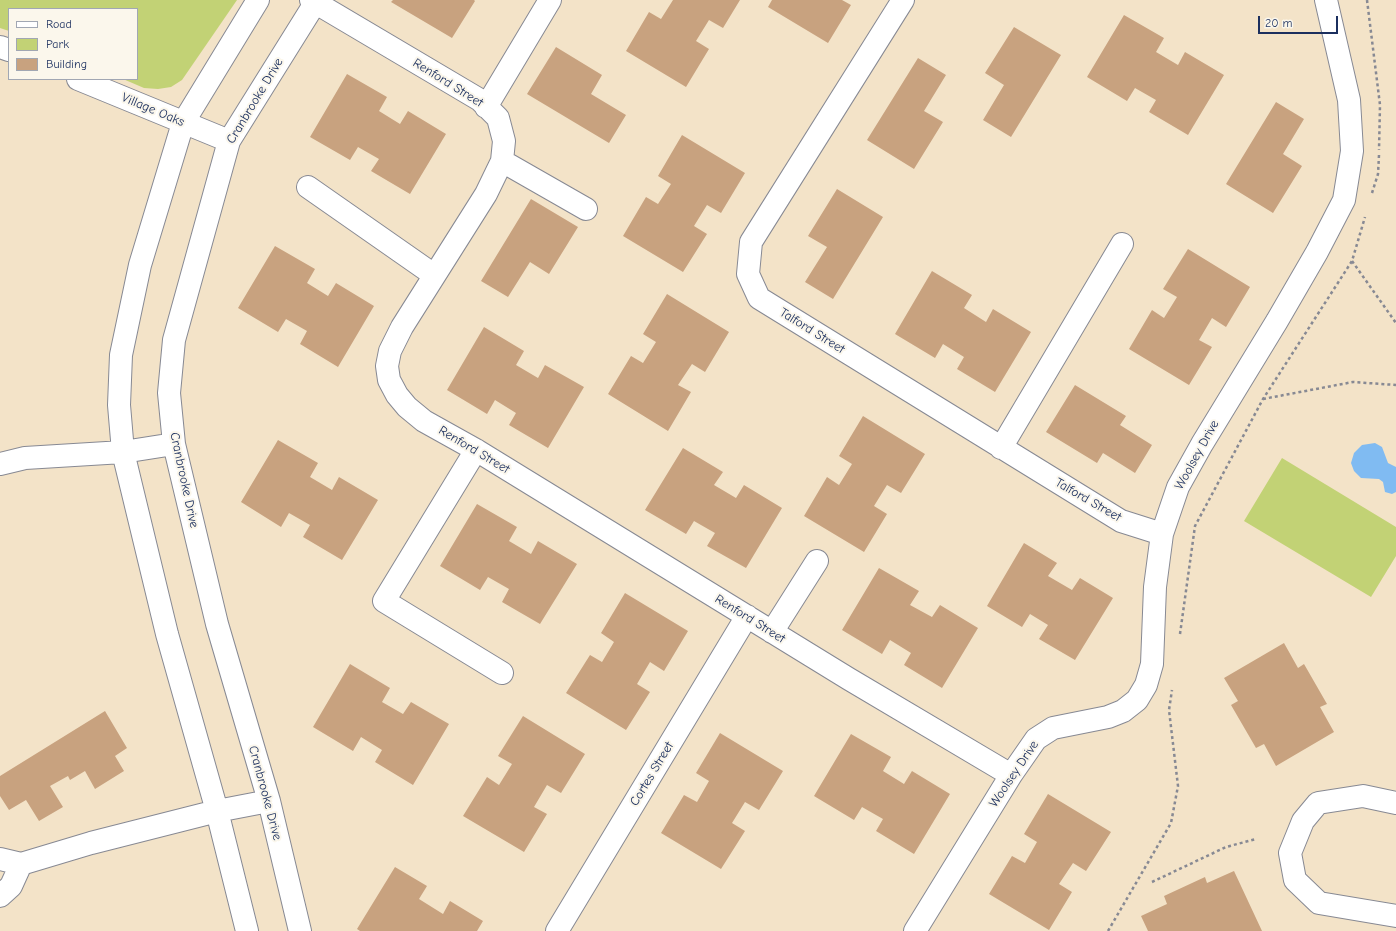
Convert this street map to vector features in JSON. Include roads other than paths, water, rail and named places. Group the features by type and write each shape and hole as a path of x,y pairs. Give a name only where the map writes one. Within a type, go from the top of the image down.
{"street":[{"path":"247,931 217,811 167,634 124,452 119,405 120,355 140,265 183,123 258,0"},
{"path":"486,107 550,0"},
{"name":"Talford Street","path":"903,0 752,242 748,274 759,298 1121,521 1162,534"},
{"name":"Woolsey Drive","path":"915,931 1011,776 1036,739 1053,728 1108,717 1123,711 1137,700 1146,685 1152,664 1156,587 1162,534 1178,486 1281,315 1317,252 1344,200 1352,151 1349,100 1326,0"},
{"name":"Renford Street","path":"315,1 480,100 498,118 504,141 502,161 486,194 434,275 390,351 387,366 389,380 407,407 424,420 476,450 772,632 1011,776"},
{"name":"Cranbrooke Drive","path":"300,931 269,801 217,624 174,444 170,393 174,340 229,141 315,1"},
{"name":"Village Oaks","path":"80,80 229,141"},
{"path":"502,161 586,209"},
{"path":"308,187 434,275"},
{"path":"1001,448 1122,244"},
{"path":"0,464 25,458 124,452 174,444"},
{"path":"476,450 384,602 502,673"},
{"path":"772,632 817,560"},
{"name":"Cortes Street","path":"557,931 747,616"},
{"path":"1396,803 1363,796 1318,803 1303,821 1290,853 1295,880 1319,903 1396,916"},
{"path":"0,896 11,886 10,861 91,843 217,811 269,801"}],"water":[{"path":"1375,443 1382,447 1388,463 1396,467 1396,492 1392,494 1385,492 1383,482 1379,479 1361,478 1354,471 1351,463 1354,453 1362,445"}]}
